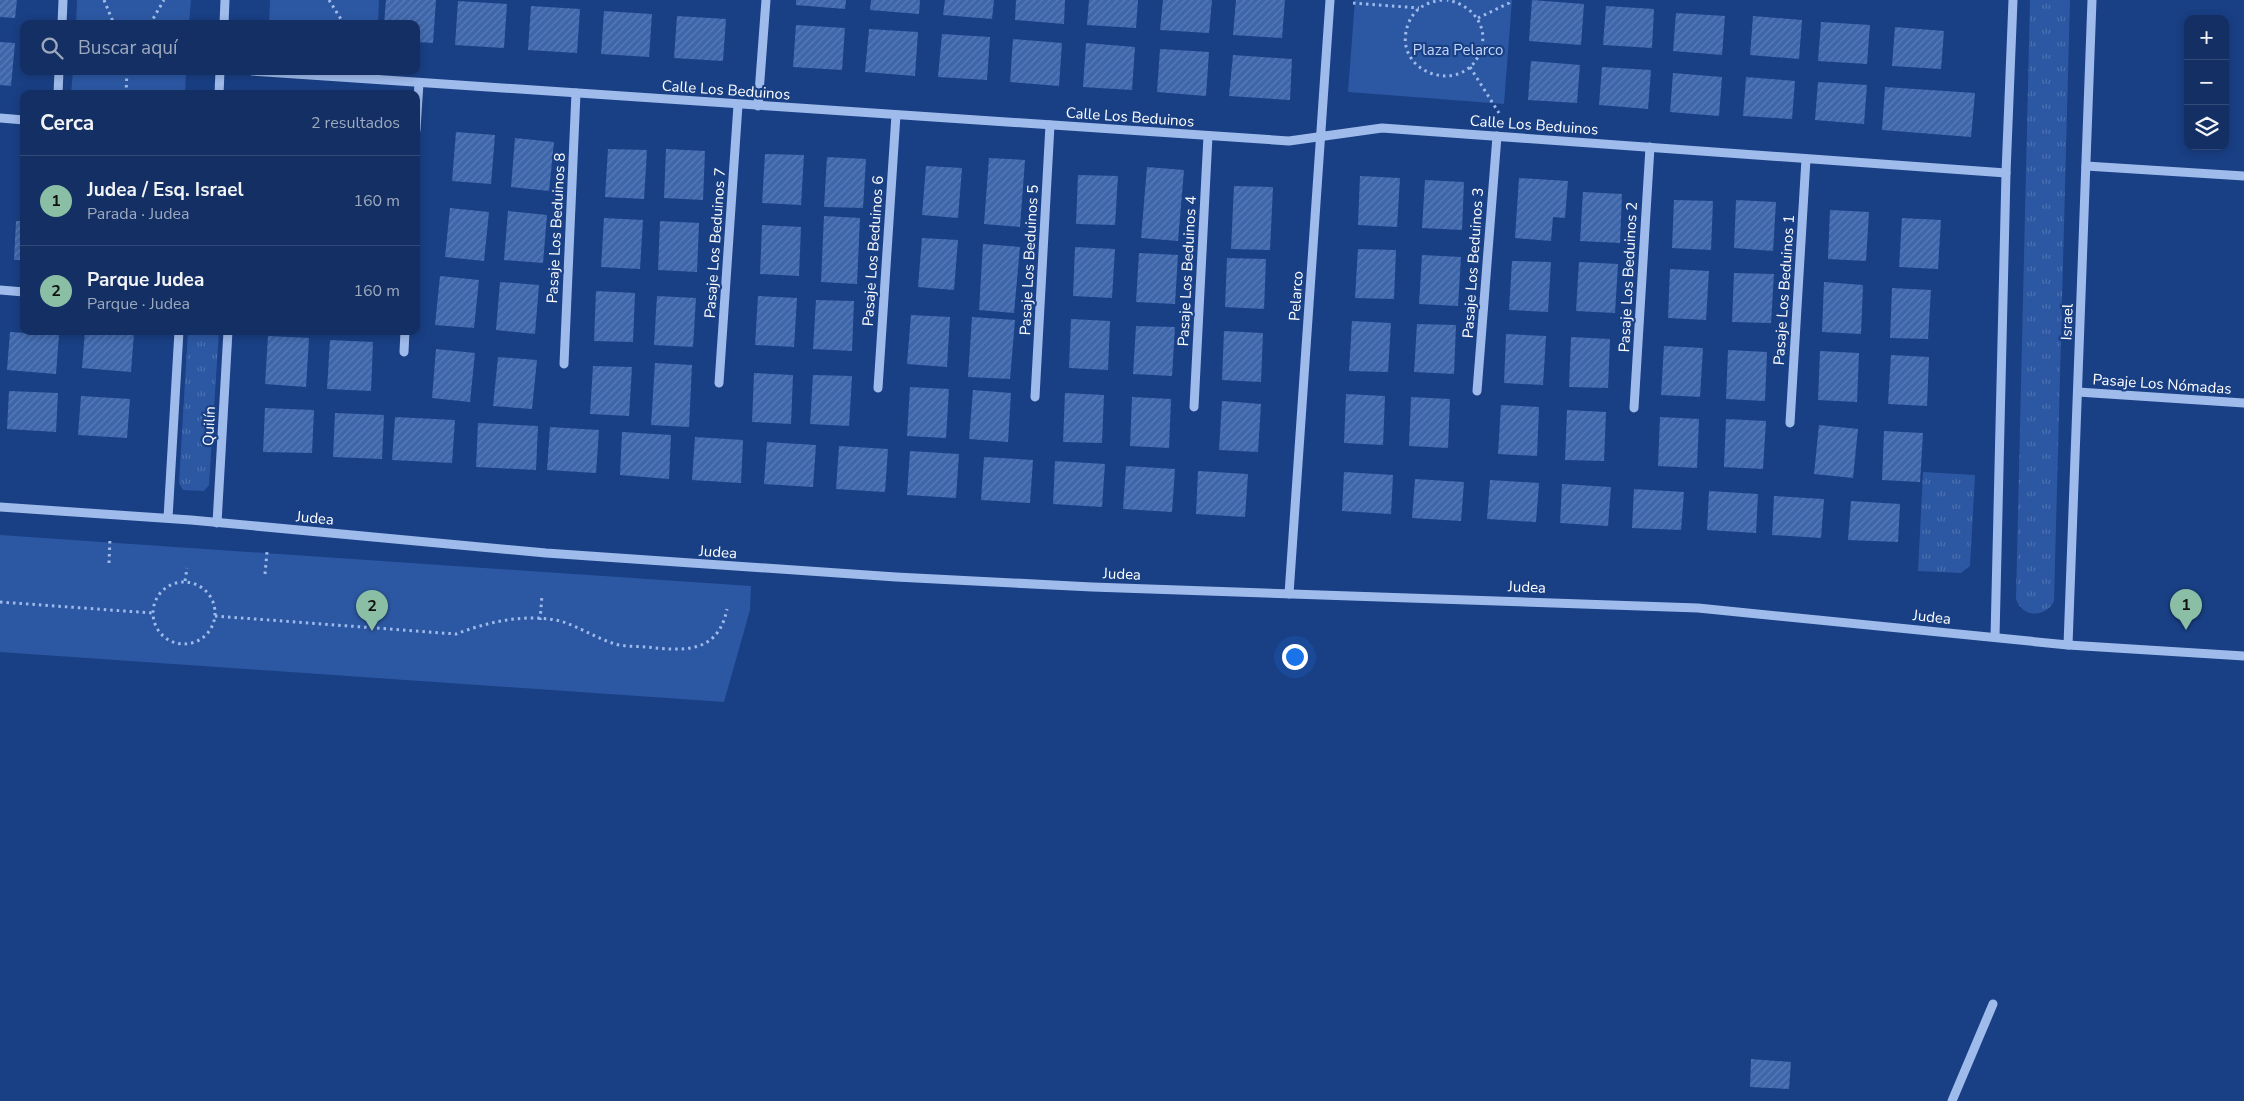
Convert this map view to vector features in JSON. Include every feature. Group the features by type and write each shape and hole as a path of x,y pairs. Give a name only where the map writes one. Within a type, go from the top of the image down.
{"street":[{"path":"62,20 63,0"},
{"path":"224,20 225,0"},
{"path":"758,106 766,0"},
{"path":"1995,637 2006,173 2013,0"},
{"name":"Israel","path":"2068,645 2092,0"},
{"name":"Pelarco","path":"1289,594 1330,1"},
{"path":"58,90 59,75"},
{"path":"219,90 220,75"},
{"name":"Calle Los Beduinos","path":"308,75 1289,141 1382,128 2006,173"},
{"path":"419,83 419,90"},
{"name":"Pasaje Los Beduinos 8","path":"564,364 576,94"},
{"name":"Pasaje Los Beduinos 7","path":"720,383 738,104"},
{"name":"Pasaje Los Beduinos 6","path":"878,388 896,115"},
{"path":"0,118 20,120"},
{"name":"Pasaje Los Beduinos 5","path":"1036,397 1050,125"},
{"name":"Pasaje Los Beduinos 4","path":"1194,407 1208,136"},
{"name":"Pasaje Los Beduinos 3","path":"1477,391 1497,136"},
{"name":"Pasaje Los Beduinos 2","path":"1634,408 1650,147"},
{"name":"Pasaje Los Beduinos 1","path":"1790,423 1806,159"},
{"path":"2086,166 2244,176"},
{"path":"0,290 20,292"},
{"path":"168,518 179,335"},
{"name":"Quilín","path":"217,523 228,335"},
{"path":"404,352 405,335"},
{"name":"Pasaje Los Nómadas","path":"2078,392 2244,403"},
{"name":"Judea","path":"0,506 168,518 546,553 733,567 1092,587 1698,608 2068,645 2244,656"},
{"path":"1952,1101 1993,1004"}],"path":[{"path":"104,0 112,20"},
{"path":"152,20 164,0"},
{"path":"329,0 342,20"},
{"path":"1442,0 1432,2 1420,8 1411,17 1406,29 1405,41 1414,63 1424,71 1435,76 1460,74 1478,56 1482,44 1482,31 1478,18 1469,8 1458,2 1447,0"},
{"path":"1478,18 1510,3 1510,0"},
{"path":"1330,1 1420,8"},
{"path":"1470,66 1515,138"},
{"path":"126,90 127,75"},
{"path":"185,581 187,568"},
{"path":"185,581 204,588 211,596 215,606 215,616 213,626 207,635 188,644 177,644 168,640 160,633 154,624 152,614 156,599 166,587 175,582 185,581"},
{"path":"540,620 542,595"},
{"path":"0,602 152,614"},
{"path":"215,616 456,634 486,623 521,619 559,621 613,644 668,649 699,646 714,637 724,624 727,609"}],"green space":[{"path":"77,0 191,0 189,20 76,20"},
{"path":"270,0 379,0 378,20 269,20"},
{"name":"Plaza Pelarco","path":"1355,0 1512,0 1504,104 1348,92"},
{"path":"2030,0 2070,0 2054,601 2046,611 2034,614 2023,610 2016,599"},
{"path":"73,75 186,75 185,90 71,90"},
{"path":"188,335 219,335 209,485 204,491 183,490 179,483"},
{"path":"1923,472 1975,475 1970,566 1961,573 1918,571"},
{"path":"0,535 751,586 750,610 724,702 0,652"}],"building":[{"path":"0,0 17,0 15,18 0,17"},
{"path":"386,0 436,0 433,43 420,42 420,20 384,20"},
{"path":"796,0 846,0 845,9 796,5"},
{"path":"871,0 920,0 919,14 870,10"},
{"path":"945,0 994,0 992,19 943,15"},
{"path":"1016,0 1065,0 1064,24 1015,20"},
{"path":"1089,0 1138,0 1136,28 1087,25"},
{"path":"1163,0 1212,0 1209,33 1160,30"},
{"path":"1236,0 1285,0 1282,38 1233,35"},
{"path":"1532,0 1584,4 1581,45 1529,41"},
{"path":"458,1 507,4 504,48 455,45"},
{"path":"531,6 580,9 577,53 528,50"},
{"path":"1606,6 1654,9 1652,48 1603,45"},
{"path":"604,11 652,14 649,57 601,54"},
{"path":"1676,13 1725,16 1722,55 1673,51"},
{"path":"677,16 726,19 723,61 674,58"},
{"path":"1753,16 1802,20 1799,59 1750,55"},
{"path":"1821,22 1870,25 1867,64 1818,61"},
{"path":"796,25 845,28 842,70 793,67"},
{"path":"1895,27 1944,31 1941,69 1892,66"},
{"path":"869,29 918,32 915,76 865,72"},
{"path":"942,34 990,37 987,80 938,77"},
{"path":"1013,39 1062,43 1059,86 1010,82"},
{"path":"0,42 15,43 11,86 0,85"},
{"path":"1086,43 1135,47 1132,90 1083,87"},
{"path":"1160,49 1209,52 1206,96 1157,92"},
{"path":"1233,55 1292,59 1290,100 1229,96"},
{"path":"1531,61 1580,65 1577,103 1528,100"},
{"path":"1602,67 1651,70 1648,109 1599,105"},
{"path":"1673,73 1722,77 1719,116 1670,112"},
{"path":"1746,77 1795,81 1792,119 1743,116"},
{"path":"1818,82 1867,85 1864,124 1815,120"},
{"path":"1885,87 1975,93 1971,137 1882,130"},
{"path":"456,132 495,135 491,184 452,181"},
{"path":"515,138 554,142 549,191 511,187"},
{"path":"608,149 647,150 644,199 605,197"},
{"path":"666,149 705,151 703,200 664,198"},
{"path":"765,154 804,155 801,205 762,203"},
{"path":"827,157 866,159 863,208 824,207"},
{"path":"989,158 1025,160 1020,227 984,224"},
{"path":"926,166 962,168 958,218 922,215"},
{"path":"1147,167 1184,170 1178,241 1141,238"},
{"path":"1078,175 1118,176 1115,225 1076,224"},
{"path":"1360,176 1400,178 1397,227 1358,225"},
{"path":"1519,178 1568,181 1565,218 1553,217 1551,241 1515,238"},
{"path":"1425,180 1464,182 1462,230 1422,228"},
{"path":"1234,186 1273,187 1270,250 1231,249"},
{"path":"1583,192 1622,194 1620,243 1580,241"},
{"path":"1674,200 1713,201 1711,250 1672,248"},
{"path":"1736,200 1776,202 1773,251 1734,248"},
{"path":"450,208 489,212 484,261 445,257"},
{"path":"1830,210 1869,212 1866,261 1828,259"},
{"path":"508,211 547,215 543,263 504,260"},
{"path":"824,216 860,218 857,284 821,282"},
{"path":"604,218 643,220 640,269 601,267"},
{"path":"1902,218 1941,220 1938,269 1899,267"},
{"path":"16,221 20,221 20,260 14,260"},
{"path":"660,221 699,223 697,272 658,270"},
{"path":"762,225 801,227 799,276 760,274"},
{"path":"922,238 958,240 954,290 918,287"},
{"path":"983,244 1020,247 1014,313 979,310"},
{"path":"1075,247 1115,249 1112,298 1073,296"},
{"path":"1358,249 1396,250 1394,299 1355,298"},
{"path":"1139,253 1178,255 1175,304 1136,302"},
{"path":"1422,255 1461,257 1458,306 1419,304"},
{"path":"1227,258 1266,259 1264,309 1225,307"},
{"path":"1512,261 1551,262 1548,312 1509,310"},
{"path":"1579,262 1618,264 1615,313 1576,311"},
{"path":"1670,269 1709,271 1706,320 1668,318"},
{"path":"1734,273 1774,274 1771,323 1732,322"},
{"path":"440,276 479,280 474,328 435,325"},
{"path":"500,282 539,285 535,334 496,330"},
{"path":"1824,282 1863,285 1861,334 1822,332"},
{"path":"1892,288 1931,290 1928,339 1890,338"},
{"path":"596,291 635,293 633,342 594,341"},
{"path":"657,296 696,298 693,347 654,345"},
{"path":"758,296 797,298 794,347 755,345"},
{"path":"816,300 854,301 852,351 813,349"},
{"path":"911,315 950,317 947,367 907,364"},
{"path":"972,317 1015,320 1010,379 968,377"},
{"path":"1071,319 1110,321 1108,370 1069,368"},
{"path":"1352,321 1391,323 1388,372 1349,371"},
{"path":"1417,324 1456,325 1454,374 1414,372"},
{"path":"1136,326 1175,327 1172,376 1133,374"},
{"path":"1224,331 1263,333 1261,382 1222,380"},
{"path":"10,332 20,333 20,335 59,335 56,374 7,370"},
{"path":"1506,334 1546,336 1543,385 1504,383"},
{"path":"85,335 134,335 131,372 82,368"},
{"path":"268,336 309,338 306,387 265,384"},
{"path":"1571,337 1610,339 1608,388 1569,387"},
{"path":"330,340 373,342 371,391 327,389"},
{"path":"1664,346 1703,348 1700,397 1661,395"},
{"path":"436,349 475,353 470,402 432,398"},
{"path":"1728,350 1767,352 1765,401 1726,399"},
{"path":"1820,351 1859,353 1857,402 1818,400"},
{"path":"1891,355 1929,357 1927,406 1888,404"},
{"path":"498,357 537,360 532,409 493,406"},
{"path":"655,363 692,365 689,427 651,425"},
{"path":"593,366 632,367 629,416 590,414"},
{"path":"754,373 793,375 791,424 752,422"},
{"path":"813,375 852,376 849,426 810,424"},
{"path":"910,387 949,389 946,438 907,436"},
{"path":"973,390 1011,393 1008,442 969,439"},
{"path":"9,391 58,393 56,432 7,429"},
{"path":"1065,393 1104,395 1102,443 1063,442"},
{"path":"1346,394 1385,396 1383,445 1344,443"},
{"path":"81,396 130,399 127,438 78,435"},
{"path":"1132,397 1171,399 1169,448 1130,446"},
{"path":"1411,397 1450,399 1448,448 1409,446"},
{"path":"1222,401 1261,404 1258,452 1219,450"},
{"path":"1501,405 1539,407 1537,456 1498,454"},
{"path":"265,408 314,410 312,453 263,452"},
{"path":"1567,410 1606,412 1604,461 1565,460"},
{"path":"335,413 384,415 382,459 333,457"},
{"path":"395,417 455,420 452,463 392,460"},
{"path":"1660,417 1699,419 1697,468 1658,466"},
{"path":"1726,419 1766,421 1763,469 1724,467"},
{"path":"478,423 538,426 536,470 476,467"},
{"path":"1819,425 1858,429 1853,478 1814,474"},
{"path":"550,427 599,430 596,473 547,470"},
{"path":"1884,431 1923,433 1920,482 1882,480"},
{"path":"622,432 671,435 669,479 620,475"},
{"path":"695,437 743,440 741,483 692,480"},
{"path":"767,442 816,445 813,487 764,484"},
{"path":"839,446 888,449 885,492 836,489"},
{"path":"910,451 959,454 956,498 907,495"},
{"path":"984,457 1033,460 1030,503 981,500"},
{"path":"1055,461 1105,464 1102,507 1053,504"},
{"path":"1126,466 1175,469 1172,512 1123,509"},
{"path":"1198,471 1248,474 1245,517 1196,514"},
{"path":"1344,472 1393,475 1391,514 1342,511"},
{"path":"1415,479 1464,482 1461,521 1412,518"},
{"path":"1490,480 1539,483 1536,522 1487,519"},
{"path":"1562,484 1611,487 1608,526 1560,523"},
{"path":"1634,489 1684,492 1681,530 1632,528"},
{"path":"1709,491 1758,494 1756,533 1707,530"},
{"path":"1774,496 1824,499 1821,538 1772,535"},
{"path":"1851,501 1900,504 1898,542 1848,540"},
{"path":"1751,1059 1791,1062 1789,1089 1750,1087"}],"place":[{"name":"Judea / Esq. Israel","path":"2186,630"},
{"name":"Parque Judea","path":"372,631"}]}
